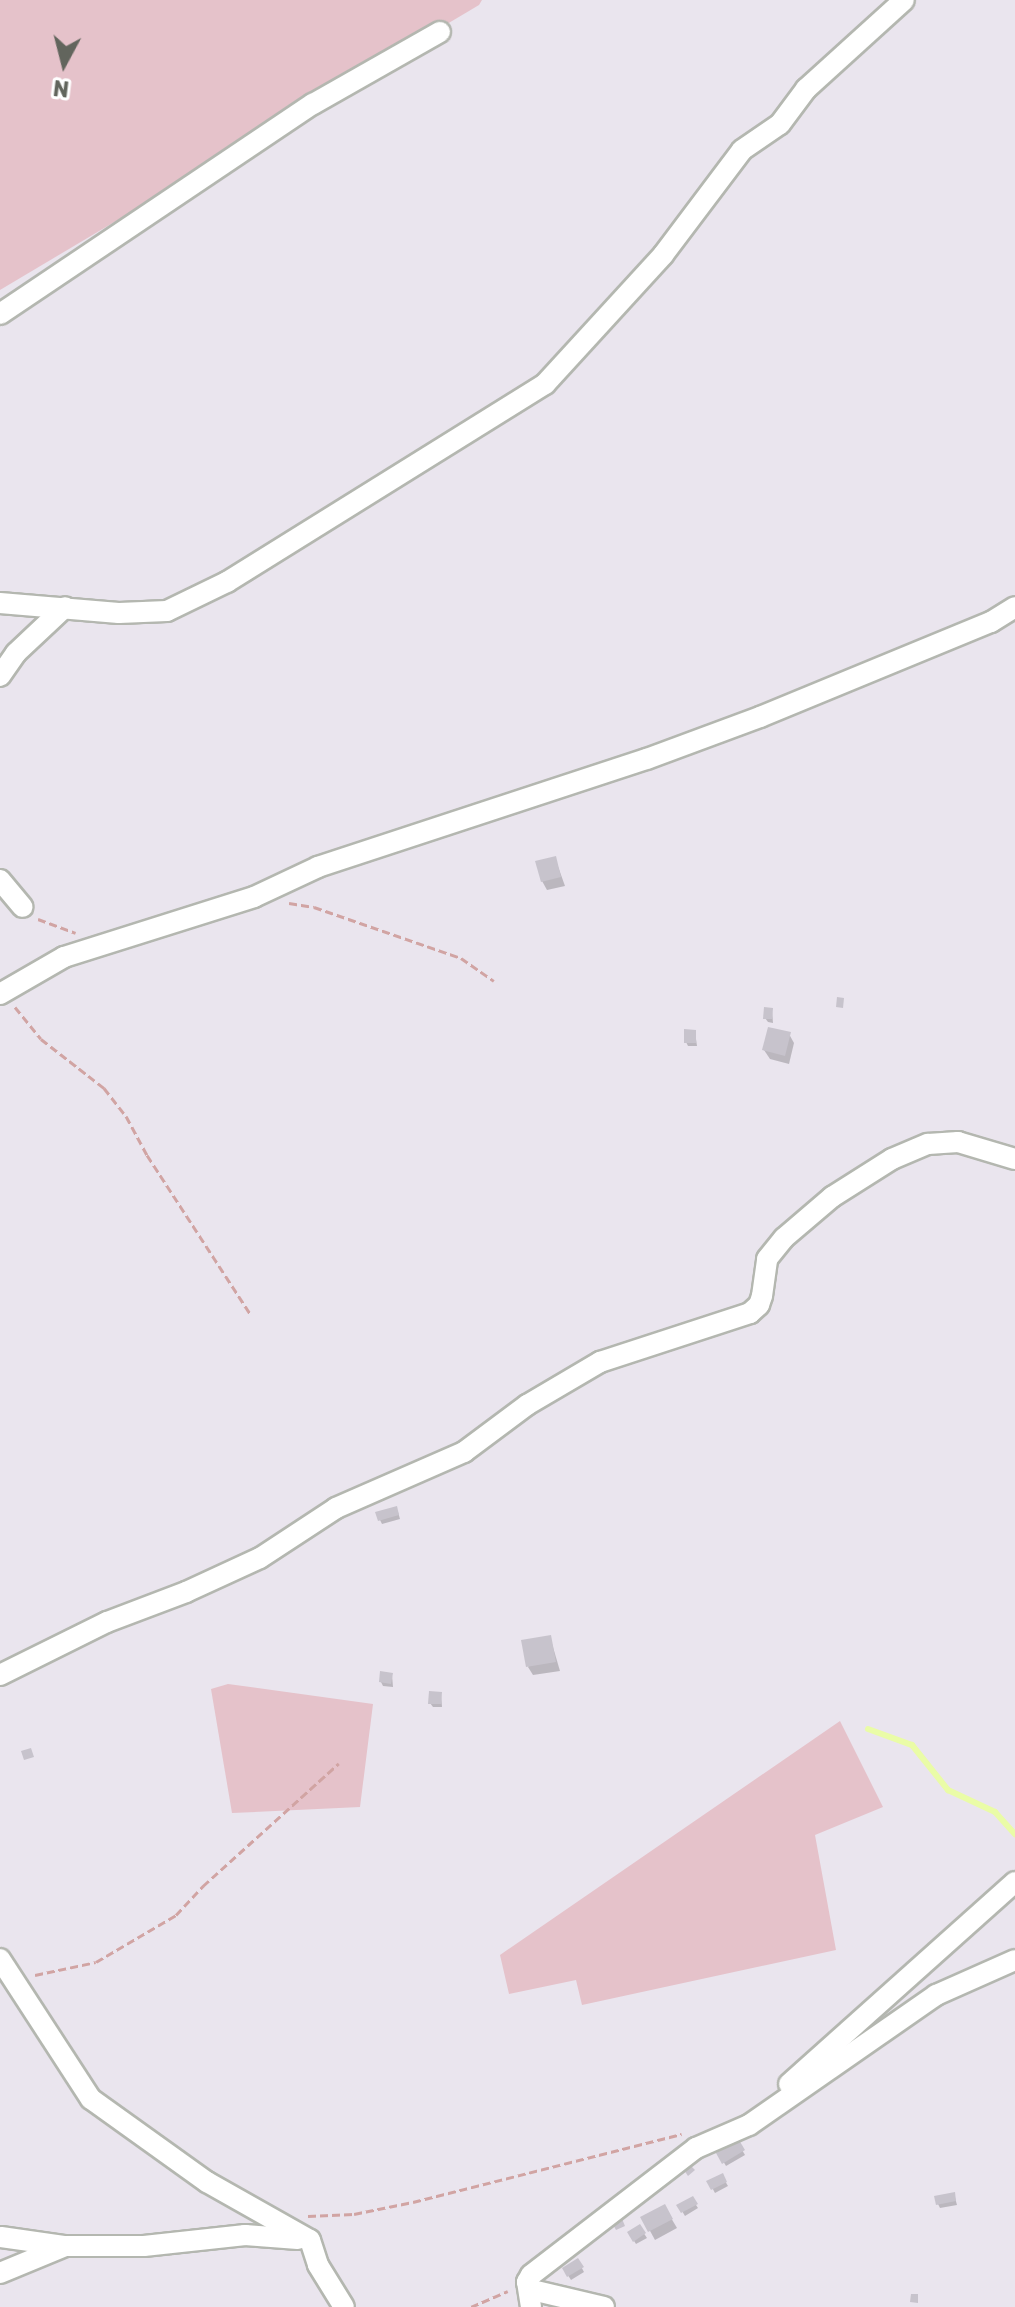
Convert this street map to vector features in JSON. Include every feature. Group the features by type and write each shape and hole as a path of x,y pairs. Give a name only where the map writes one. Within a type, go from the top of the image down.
{"street":[{"path":"0,603 119,613 167,611 227,582 545,384 663,255 742,150 780,124 806,89 904,0"},
{"path":"0,314 313,104 440,32"},
{"path":"0,676 16,653 65,607"},
{"path":"0,994 64,957 254,897 318,867 647,759 760,717 991,622 1015,607"},
{"path":"0,880 23,907"},
{"path":"0,1675 107,1622 186,1592 260,1558 336,1508 464,1452 527,1405 600,1362 750,1313 759,1305 762,1296 767,1259 784,1238 832,1197 892,1159 928,1144 958,1142 1015,1159"},
{"path":"749,2125 749,2116 820,2060 1015,1882"},
{"path":"0,1959 91,2099 207,2182 310,2240 318,2265 344,2307"},
{"path":"531,2307 527,2282 531,2275 696,2148 749,2125 936,1995 1015,1960"},
{"path":"1,2237 65,2246 144,2246 245,2235 310,2240"},
{"path":"0,2273 65,2246"},
{"path":"527,2282 532,2290 604,2307"}],"path":[{"path":"254,897 314,907 461,958 494,981"},
{"path":"23,907 40,920 78,933"},
{"path":"0,994 41,1039 104,1088 126,1116 147,1155 251,1315"},
{"path":"16,1981 57,1968 96,1962 176,1915 339,1763"},
{"path":"268,2219 354,2214 413,2202 608,2156 672,2135 686,2134 696,2148"},
{"path":"471,2307 527,2282"}],"shaded area":[{"path":"0,0 482,0 479,5 0,290"},
{"path":"228,1684 373,1704 360,1807 232,1813 211,1689"},
{"path":"840,1721 883,1807 815,1835 836,1950 582,2005 576,1980 509,1994 500,1955"}],"building":[{"path":"556,856 561,877 541,882 535,861"},
{"path":"837,997 844,998 843,1008 836,1007"},
{"path":"764,1007 773,1008 772,1019 763,1019"},
{"path":"768,1027 791,1032 785,1056 762,1050"},
{"path":"684,1029 696,1030 696,1043 684,1043"},
{"path":"397,1506 399,1515 378,1521 375,1512"},
{"path":"551,1635 556,1662 526,1667 521,1640"},
{"path":"380,1671 393,1673 391,1684 379,1682"},
{"path":"429,1691 442,1692 441,1704 428,1704"},
{"path":"31,1748 34,1757 24,1760 21,1751"},
{"path":"739,2140 745,2150 722,2164 716,2153"},
{"path":"690,2165 695,2170 688,2176 684,2170"},
{"path":"723,2173 727,2182 711,2190 706,2181"},
{"path":"955,2192 956,2201 936,2205 934,2196"},
{"path":"693,2196 698,2204 681,2213 676,2205"},
{"path":"665,2204 673,2219 648,2232 640,2217"},
{"path":"620,2214 625,2226 616,2230 610,2219"},
{"path":"640,2224 646,2233 633,2242 627,2232"},
{"path":"578,2258 584,2267 567,2277 562,2268"},
{"path":"911,2294 918,2294 918,2303 910,2302"}],"waterway":[{"path":"868,1729 912,1745 948,1790 995,1812 1015,1834"}]}
